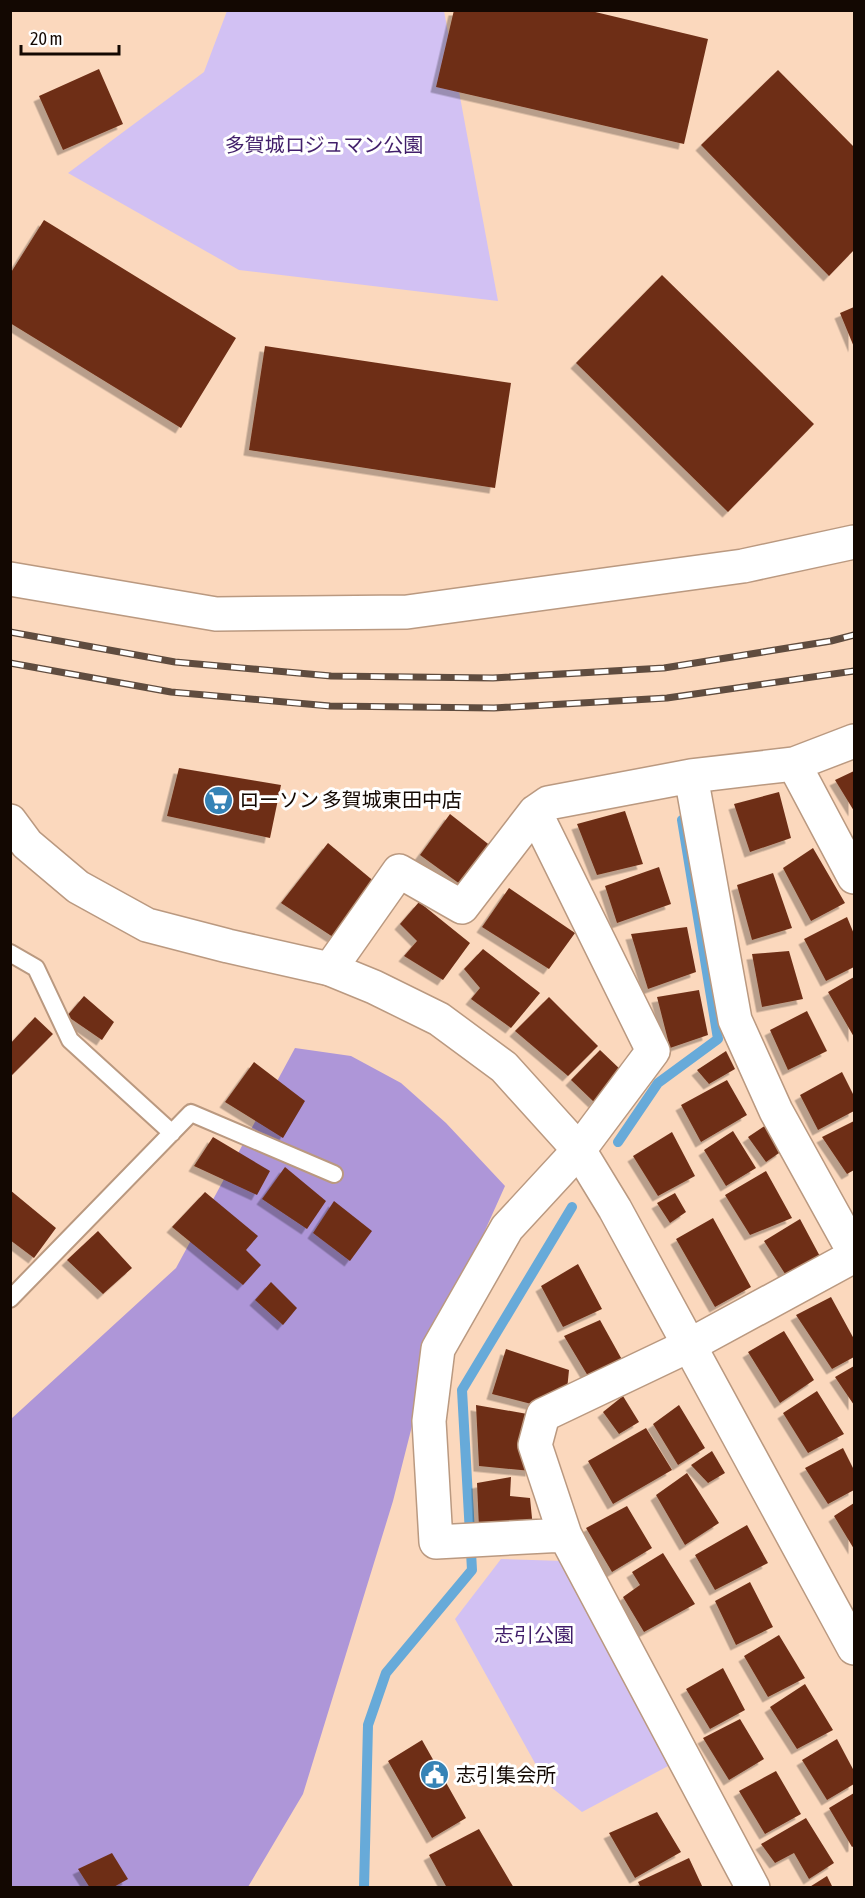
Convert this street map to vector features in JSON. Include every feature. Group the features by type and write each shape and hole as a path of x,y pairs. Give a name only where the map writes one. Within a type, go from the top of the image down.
{"street":[{"path":"10,579 216,614 407,612 743,566 855,542"},
{"path":"330,969 399,871 462,907 535,812 548,803 691,776 795,764 855,741"},
{"path":"795,764 855,877"},
{"path":"691,776 735,1020 776,1111 855,1254 690,1345 543,1415 536,1445 565,1535 753,1887"},
{"path":"535,812 653,1052 579,1150 507,1228 438,1349 429,1421 436,1542 565,1535"},
{"path":"10,821 27,844 78,887 147,925 330,969 374,987 439,1019 504,1067 579,1150 615,1209 855,1648"}],"lane":[{"path":"10,953 36,968 70,1040 172,1132"},
{"path":"10,1299 191,1113 334,1174"}],"green space":[{"name":"多賀城ロジュマン公園","path":"227,11 444,11 498,301 239,270 68,173 204,72"},
{"name":"志引公園","path":"501,1559 564,1561 670,1765 582,1812 546,1783 455,1619"}],"shaded area":[{"path":"295,1048 351,1056 401,1083 446,1123 505,1186 431,1351 393,1501 303,1794 248,1887 11,1888 11,1419 176,1268"}],"building":[{"path":"454,10 587,10 708,39 684,144 436,87"},
{"path":"99,69 123,124 63,150 39,96"},
{"path":"778,70 854,147 854,250 829,276 701,145"},
{"path":"44,220 236,338 181,428 10,323 10,274"},
{"path":"662,275 814,424 728,512 576,363"},
{"path":"854,307 854,347 840,313"},
{"path":"265,346 511,383 495,488 249,450"},
{"path":"179,768 281,785 270,838 167,816"},
{"path":"854,771 854,811 835,780"},
{"path":"779,792 791,838 750,852 734,804"},
{"path":"625,811 643,864 597,875 577,824"},
{"path":"450,814 492,847 464,887 420,855"},
{"path":"328,843 376,883 333,937 281,903"},
{"path":"813,848 845,903 811,921 783,868"},
{"path":"659,867 671,904 617,923 605,886"},
{"path":"773,873 792,928 752,940 737,885"},
{"path":"509,888 575,933 549,969 482,927"},
{"path":"419,902 470,943 443,980 404,956 417,941 400,924"},
{"path":"847,917 854,934 854,967 826,981 804,939"},
{"path":"687,927 696,972 648,989 631,934"},
{"path":"483,949 540,993 511,1028 471,999 480,988 464,969"},
{"path":"789,951 803,999 762,1007 752,954"},
{"path":"854,977 854,1037 828,992"},
{"path":"699,990 708,1035 670,1048 657,997"},
{"path":"84,996 114,1022 102,1040 67,1016"},
{"path":"549,997 598,1046 568,1076 515,1031"},
{"path":"807,1011 827,1051 788,1070 770,1030"},
{"path":"35,1017 53,1034 10,1077 10,1044"},
{"path":"600,1050 622,1071 594,1102 571,1080"},
{"path":"726,1051 735,1069 709,1084 697,1070"},
{"path":"254,1062 305,1101 283,1138 225,1102"},
{"path":"842,1072 854,1096 854,1111 818,1130 800,1095"},
{"path":"727,1080 747,1115 701,1142 681,1105"},
{"path":"854,1121 854,1170 847,1174 822,1137"},
{"path":"766,1125 782,1151 766,1162 748,1137"},
{"path":"733,1131 756,1168 726,1186 704,1150"},
{"path":"672,1132 695,1176 658,1196 633,1156"},
{"path":"213,1137 270,1171 257,1195 194,1166"},
{"path":"285,1167 326,1201 307,1229 262,1199"},
{"path":"766,1171 792,1218 750,1235 725,1195"},
{"path":"10,1190 56,1228 34,1258 10,1240"},
{"path":"205,1192 258,1236 246,1250 261,1265 243,1285 172,1227"},
{"path":"675,1193 686,1212 670,1223 657,1203"},
{"path":"334,1201 372,1231 350,1261 313,1233"},
{"path":"713,1218 751,1287 715,1307 676,1239"},
{"path":"800,1219 823,1262 789,1280 764,1241"},
{"path":"98,1231 132,1268 103,1294 67,1260"},
{"path":"578,1264 602,1309 563,1327 541,1286"},
{"path":"271,1282 297,1308 283,1325 255,1300"},
{"path":"831,1297 854,1339 854,1357 832,1369 796,1315"},
{"path":"600,1320 625,1365 591,1381 564,1336"},
{"path":"784,1331 814,1380 780,1403 748,1352"},
{"path":"506,1349 569,1370 567,1390 543,1407 492,1394"},
{"path":"854,1366 854,1405 835,1377"},
{"path":"817,1391 844,1434 808,1453 783,1413"},
{"path":"623,1396 639,1422 619,1434 603,1412"},
{"path":"476,1405 533,1415 531,1471 479,1466"},
{"path":"679,1405 705,1448 678,1465 653,1424"},
{"path":"646,1428 672,1470 613,1504 588,1461"},
{"path":"843,1448 854,1470 854,1490 828,1504 805,1468"},
{"path":"712,1451 725,1473 708,1483 691,1465"},
{"path":"687,1473 719,1523 685,1545 656,1495"},
{"path":"511,1477 510,1496 530,1498 533,1528 479,1528 477,1483"},
{"path":"854,1503 854,1549 834,1516"},
{"path":"627,1506 652,1548 612,1572 586,1528"},
{"path":"747,1525 768,1563 715,1590 695,1555"},
{"path":"663,1553 695,1604 644,1632 623,1597 640,1585 632,1572"},
{"path":"750,1582 773,1627 736,1645 715,1601"},
{"path":"779,1635 805,1678 768,1697 744,1656"},
{"path":"723,1668 745,1710 710,1729 686,1689"},
{"path":"805,1684 833,1730 797,1749 770,1707"},
{"path":"740,1719 764,1759 729,1780 703,1738"},
{"path":"837,1739 854,1771 854,1784 827,1800 802,1760"},
{"path":"422,1740 466,1818 432,1838 388,1761"},
{"path":"776,1771 801,1814 765,1834 739,1791"},
{"path":"854,1793 854,1846 852,1847 829,1808"},
{"path":"657,1812 681,1852 635,1878 609,1833"},
{"path":"806,1818 834,1863 809,1879 794,1853 775,1863 761,1844"},
{"path":"479,1829 514,1888 447,1888 429,1855"},
{"path":"112,1853 128,1879 112,1888 90,1888 78,1869"},
{"path":"689,1858 703,1888 641,1888 638,1882"},
{"path":"827,1876 833,1888 808,1888"}],"waterway":[{"path":"618,1142 658,1083 718,1039 682,820"},
{"path":"364,1888 368,1725 386,1673 472,1570 462,1390 572,1207"}],"railway":[{"path":"10,632 175,662 331,676 493,678 664,668 831,641 854,635"},
{"path":"10,663 171,692 330,706 494,708 667,698 854,671"}],"place":[{"name":"ローソン 多賀城東田中店","path":"218,800"},
{"name":"志引集会所","path":"435,1775"}]}
